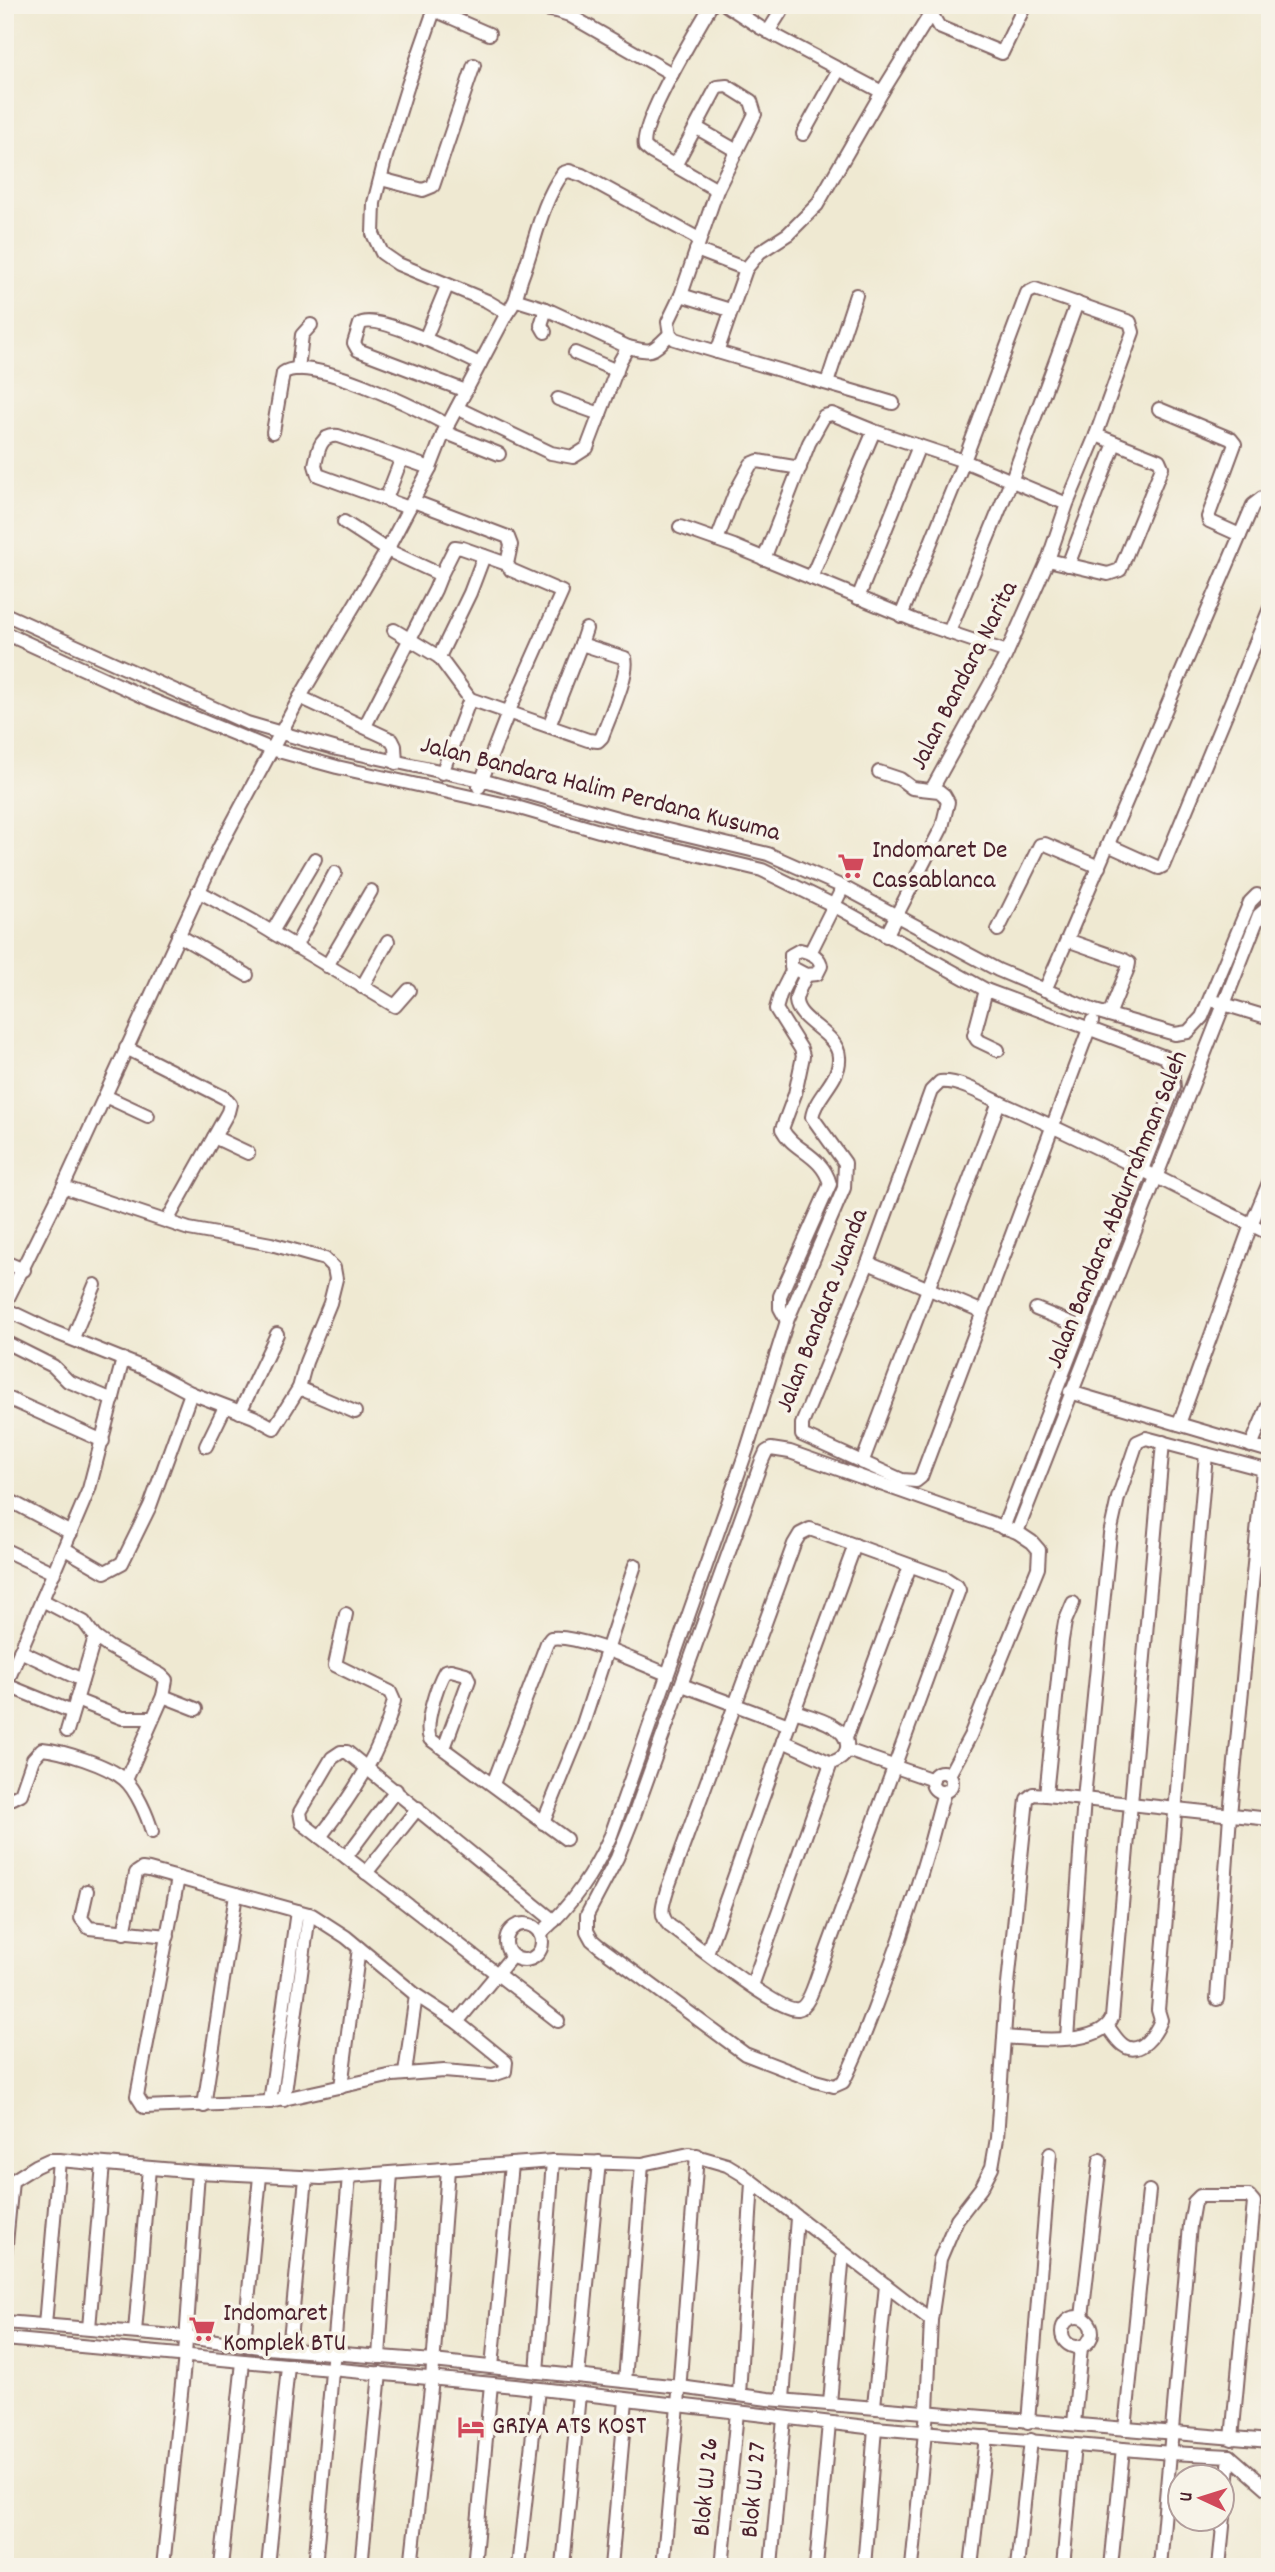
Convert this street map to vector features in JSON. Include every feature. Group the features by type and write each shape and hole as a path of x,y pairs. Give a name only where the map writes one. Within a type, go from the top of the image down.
{"street":[{"path":"522,5 569,15 672,74"},
{"path":"711,5 672,74 646,128 643,142 651,152 717,190"},
{"path":"726,5 768,32 882,92"},
{"path":"768,32 785,5"},
{"path":"918,5 931,13 939,27 1002,53 1025,5"},
{"path":"489,34 435,8 397,118 373,216 373,233 382,253 398,264 487,301 507,313"},
{"path":"717,352 746,269 753,258 788,234 817,205 931,13"},
{"path":"381,179 423,190 433,186 474,65"},
{"path":"803,134 839,69"},
{"path":"675,166 717,87 727,86 751,101 754,107 752,123 717,190 681,295 668,322 670,334 675,339 717,352 893,403"},
{"path":"697,128 737,151"},
{"path":"5,1304 24,1270 105,1097 198,891 400,503 446,428 507,313 517,300 546,204 563,173 569,171 582,175 606,187 698,244 746,269"},
{"path":"425,339 447,286"},
{"name":"Jalan Bandara Narita","path":"886,936 946,817 948,802 944,795 932,789 991,685 1048,560 1133,328 1130,321 1040,289 1027,293 964,461"},
{"path":"681,295 730,310"},
{"path":"827,383 856,295"},
{"path":"517,300 546,309 628,347 646,352 653,352 670,334"},
{"path":"949,632 1012,479 1077,303"},
{"path":"545,332 541,325 546,309"},
{"path":"466,391 360,351 354,343 360,324 366,320 425,339 480,364"},
{"path":"298,369 302,335 312,325"},
{"path":"457,408 551,453 573,457 587,448 628,347"},
{"path":"575,354 617,371"},
{"path":"274,432 283,373 298,369 361,384 499,454"},
{"path":"558,399 600,414"},
{"path":"1159,409 1231,439 1235,444 1208,517 1209,521 1240,535"},
{"path":"764,559 815,429 828,415 964,461 1067,504"},
{"path":"811,578 874,431"},
{"path":"422,466 332,435 324,438 315,469 318,475 508,537 511,545 507,564"},
{"path":"1048,560 1108,575 1120,569 1162,467 1159,460 1096,435"},
{"path":"1068,565 1115,443"},
{"path":"858,598 919,446"},
{"path":"400,503 401,460"},
{"path":"717,540 735,492 751,464 758,461 800,468"},
{"path":"901,616 964,461"},
{"path":"1045,990 1253,505 1262,498 1270,500"},
{"path":"344,522 380,545 441,575"},
{"path":"680,527 901,616 1006,654"},
{"path":"365,726 455,547 507,564 516,572 562,592 508,713 475,798"},
{"path":"439,657 470,593 484,556"},
{"path":"1108,845 1159,868 1163,866 1270,608"},
{"name":"Jalan Bandara Halim Perdana Kusuma","path":"5,614 247,723 280,734 396,763 481,780 621,819 768,854 843,887 998,970 1095,1011 1175,1034"},
{"path":"549,726 586,629"},
{"path":"394,630 439,657 470,699 598,741 602,737 623,678 626,660 581,644"},
{"name":"Jalan Bandara Halim Perdana Kusuma","path":"5,633 152,700 271,749 762,870 833,911 886,936 986,990 1160,1053"},
{"path":"152,700 160,683"},
{"path":"300,697 392,740 396,763"},
{"path":"442,773 470,699"},
{"path":"879,772 900,779 912,788 932,789"},
{"path":"998,930 1041,845 1045,844 1099,867"},
{"path":"272,932 315,859"},
{"path":"295,947 335,873"},
{"path":"810,953 843,887"},
{"path":"198,891 397,1006 409,990"},
{"path":"327,966 371,891"},
{"path":"1263,893 1268,908"},
{"name":"Jalan Bandara Abdurrahman Saleh","path":"1175,1034 1185,1033 1195,1026 1210,1000 1250,902 1263,893"},
{"name":"Jalan Bandara Abdurrahman Saleh","path":"1017,1532 1259,915 1268,908"},
{"path":"178,935 247,975"},
{"path":"1068,940 1129,964 1109,1015"},
{"path":"362,987 388,941"},
{"path":"793,969 806,975 817,974 821,966 819,960 810,953 800,950 793,953 790,960 793,969 776,1009 802,1052 801,1069 789,1112 781,1126 783,1132 818,1163 830,1184 844,1188"},
{"path":"540,1934 580,1892 611,1835 747,1449 787,1321 844,1188 845,1163 813,1117 814,1108 838,1068 838,1049 798,1008 796,998 806,975"},
{"path":"986,990 974,1035 977,1040 998,1049"},
{"path":"1210,1000 1270,1018"},
{"name":"Jalan Bandara Juanda","path":"1095,1011 1089,1029 1051,1126 981,1311 920,1477 916,1481 902,1480 805,1437 801,1430 935,1086 945,1082 999,1102 1051,1126 1142,1169 1156,1175 1270,1234"},
{"path":"126,1048 225,1098 229,1108 167,1221"},
{"name":"Jalan Bandara Abdurrahman Saleh","path":"1003,1528 1174,1087 1172,1069 1160,1053"},
{"path":"1174,1087 1189,1093"},
{"path":"105,1097 148,1116"},
{"path":"862,1463 999,1102"},
{"path":"789,1112 813,1117"},
{"path":"214,1137 247,1153"},
{"path":"1179,1424 1270,1180"},
{"path":"787,1321 780,1308 780,1296 830,1184"},
{"path":"5,1309 274,1428 299,1388 336,1279 334,1268 325,1259 271,1244 189,1229 63,1186"},
{"path":"5,1262 24,1270"},
{"path":"868,1263 981,1311"},
{"path":"73,1338 95,1285"},
{"path":"1036,1309 1081,1326"},
{"path":"240,1412 278,1334"},
{"path":"5,1342 53,1366 68,1381 113,1400"},
{"path":"123,1359 89,1489 20,1651 10,1664 6,1686 122,1718 152,1718"},
{"path":"299,1388 355,1412"},
{"path":"1070,1392 1270,1451"},
{"path":"65,1549 105,1572 121,1563 150,1506 191,1393"},
{"path":"5,1397 103,1441"},
{"path":"1251,1446 1270,1401"},
{"path":"206,1446 225,1407"},
{"path":"1067,2038 1084,1798 1113,1515 1137,1442 1143,1438 1267,1470 1230,1815 1217,1999"},
{"path":"1004,2037 1067,2038 1093,2034 1108,2027 1113,2011 1163,1442"},
{"path":"771,1449 801,1455 1003,1528 1017,1532 1039,1550 1038,1569 970,1736 949,1775 952,1784 944,1792 927,1862 865,2034 843,2082 830,2085 745,2054 592,1940 587,1931 587,1915 621,1848 766,1452 771,1449"},
{"path":"1108,2027 1122,2045 1132,2049 1138,2048 1156,2033 1161,2020 1158,2010 1174,1808 1206,1454"},
{"path":"5,1497 71,1533"},
{"path":"804,1530 814,1530 910,1566 945,1578 959,1590 819,1972 806,2002 800,2009 791,2009 774,2002 664,1921 662,1904 794,1544 800,1534 804,1530"},
{"path":"708,1953 855,1545"},
{"path":"5,1550 54,1573"},
{"path":"543,1823 581,1730 635,1565"},
{"path":"752,1986 831,1763 843,1757 910,1566"},
{"path":"43,1600 84,1622 95,1637 166,1680 163,1696 126,1780"},
{"path":"1045,1795 1062,1640 1065,1622 1073,1603"},
{"path":"320,1837 347,1801 367,1766 382,1735 393,1698 390,1692 335,1665 346,1614"},
{"path":"67,1731 95,1637"},
{"path":"494,1784 548,1640 560,1637 607,1650 667,1674"},
{"path":"20,1651 82,1680"},
{"path":"444,1748 469,1680 466,1674 451,1670 445,1671 441,1679 427,1725 429,1739 566,1839"},
{"path":"682,1685 789,1725"},
{"path":"163,1696 196,1709"},
{"path":"794,1711 841,1730 846,1744 933,1780"},
{"path":"783,1741 831,1763"},
{"path":"5,1796 12,1798 21,1794 33,1759 42,1749 54,1750 85,1760 126,1780 147,1816 152,1832"},
{"path":"555,1921 347,1752 341,1752 332,1758 300,1812 302,1823 558,2021"},
{"path":"933,1780 940,1773 949,1775"},
{"path":"933,1780 935,1789 944,1792"},
{"path":"346,1857 396,1790"},
{"path":"912,2567 926,2432 932,2320 940,2259 957,2219 981,2188 992,2167 997,2138 1026,1804 1030,1795 1130,1802 1270,1819"},
{"path":"366,1873 418,1808"},
{"path":"124,1933 138,1871 146,1870 178,1878 303,1913 326,1924 416,1995 457,2022 506,2062 505,2071 493,2075 444,2071 405,2073 270,2102 144,2107 138,2100 178,1878"},
{"path":"87,1891 81,1918 83,1924 93,1929 168,1936"},
{"path":"204,2106 236,1894"},
{"path":"284,2100 290,2011 303,1913"},
{"path":"520,1924 532,1926 540,1934 542,1946 535,1957 523,1961 508,1952 507,1935 520,1924"},
{"path":"341,2087 359,1948"},
{"path":"457,2022 512,1956"},
{"path":"405,2073 416,1995"},
{"path":"270,2102 290,2011"},
{"path":"1028,2422 1050,2154"},
{"path":"5,2254 9,2181 48,2160 306,2178 553,2161 642,2164 681,2155 697,2155 727,2165 752,2182 932,2320"},
{"path":"663,2567 680,2387 697,2155"},
{"path":"45,2325 59,2160"},
{"path":"1082,2317 1100,2160"},
{"path":"537,2372 553,2161"},
{"path":"578,2376 599,2162"},
{"path":"89,2328 103,2164"},
{"path":"492,2367 511,2164"},
{"path":"625,2381 642,2164"},
{"path":"135,2332 149,2168"},
{"path":"411,2567 432,2379 448,2169"},
{"path":"163,2567 187,2337 198,2172"},
{"path":"379,2357 391,2173"},
{"path":"244,2343 260,2176"},
{"path":"315,2567 349,2176"},
{"path":"289,2349 306,2178"},
{"path":"739,2395 752,2182"},
{"path":"1125,2429 1149,2191"},
{"path":"1160,2567 1194,2203 1200,2196 1249,2196 1252,2198 1254,2213 1232,2438"},
{"path":"769,2417 777,2399 797,2218"},
{"path":"830,2403 843,2253"},
{"path":"874,2406 886,2285"},
{"path":"1082,2317 1093,2329 1092,2337 1081,2347 1073,2347 1066,2343 1062,2336 1062,2327 1067,2320 1082,2317"},
{"path":"1270,2441 777,2399 433,2361 267,2348 187,2337 11,2322 10,2339 515,2386 875,2428 1230,2456 1270,2491"},
{"path":"1074,2424 1081,2347"},
{"path":"266,2364 267,2348"},
{"path":"221,2567 243,2362"},
{"path":"268,2567 288,2366"},
{"path":"515,2386 516,2370"},
{"path":"361,2567 380,2373"},
{"path":"474,2567 491,2384"},
{"path":"517,2567 538,2389"},
{"path":"563,2567 579,2394"},
{"path":"611,2567 626,2400"},
{"name":"Blok UJ 26","path":"722,2567 737,2412"},
{"name":"Blok UJ 27","path":"771,2567 784,2418"},
{"path":"816,2567 829,2423"},
{"path":"864,2567 875,2428"},
{"path":"971,2567 986,2437"},
{"path":"1017,2567 1031,2441"},
{"path":"1063,2567 1074,2445"},
{"path":"1111,2567 1123,2449"},
{"path":"1219,2567 1230,2456"}],"place":[{"name":"Indomaret De Cassablanca","path":"851,866"},
{"name":"Indomaret Komplek BTU","path":"202,2329"},
{"name":"GRIYA ATS KOST","path":"471,2427"}]}
